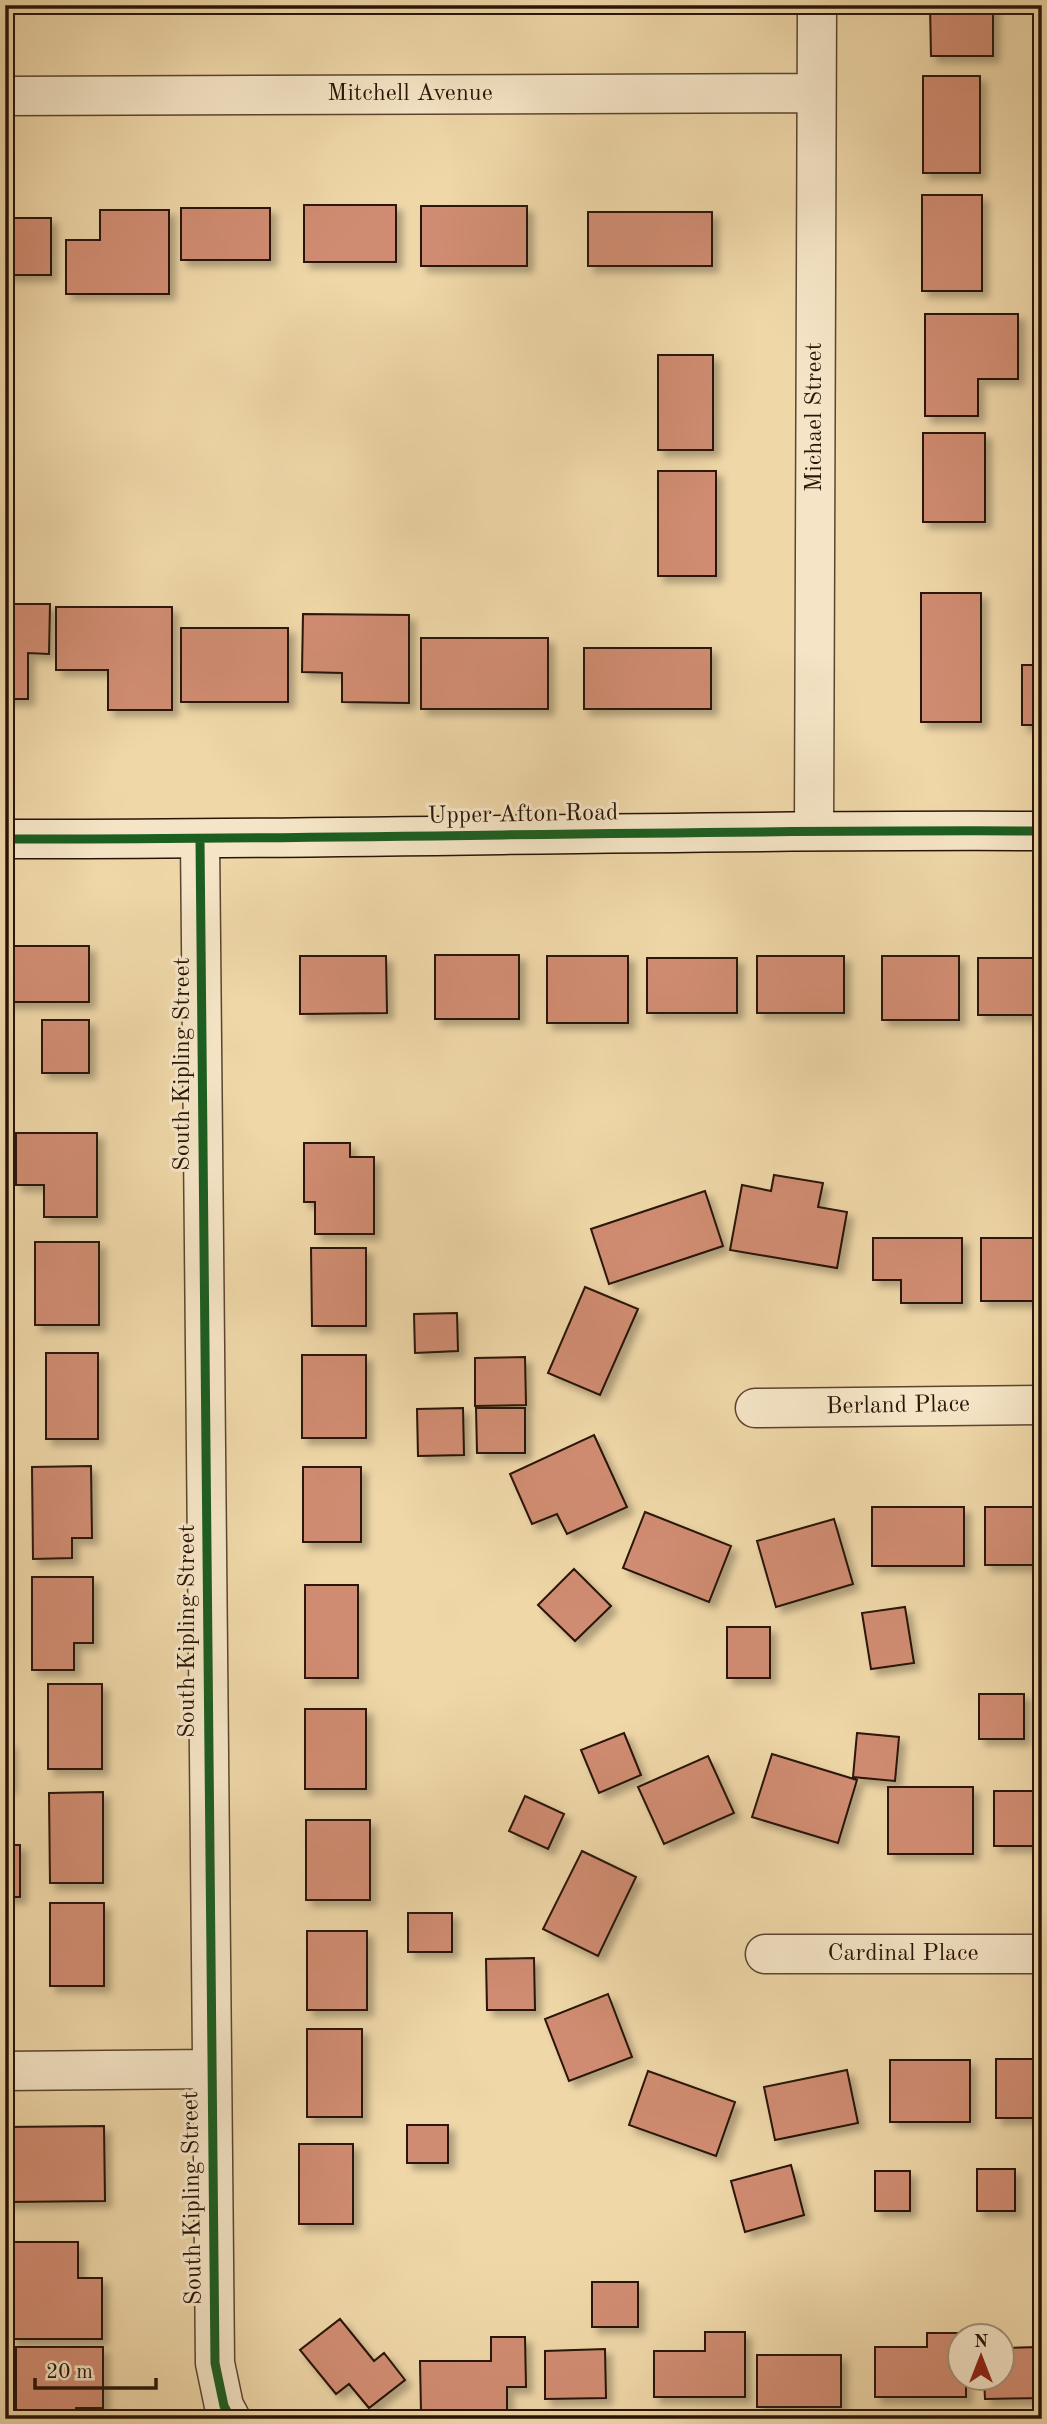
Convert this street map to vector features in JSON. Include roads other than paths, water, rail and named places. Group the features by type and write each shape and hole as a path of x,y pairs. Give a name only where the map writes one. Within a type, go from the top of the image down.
{"street":[{"name":"Michael Street","path":"814,830 817,5"},
{"name":"Mitchell Avenue","path":"5,96 815,93"},
{"name":"Upper Afton Road","path":"5,839 200,840 814,830 1042,831"},
{"name":"South Kipling Street","path":"200,840 210,2069 215,2363 224,2406 231,2419"},
{"name":"Berland Place","path":"755,1408 1042,1405"},
{"name":"Cardinal Place","path":"765,1954 1042,1954"},
{"path":"5,2071 210,2069"}]}
